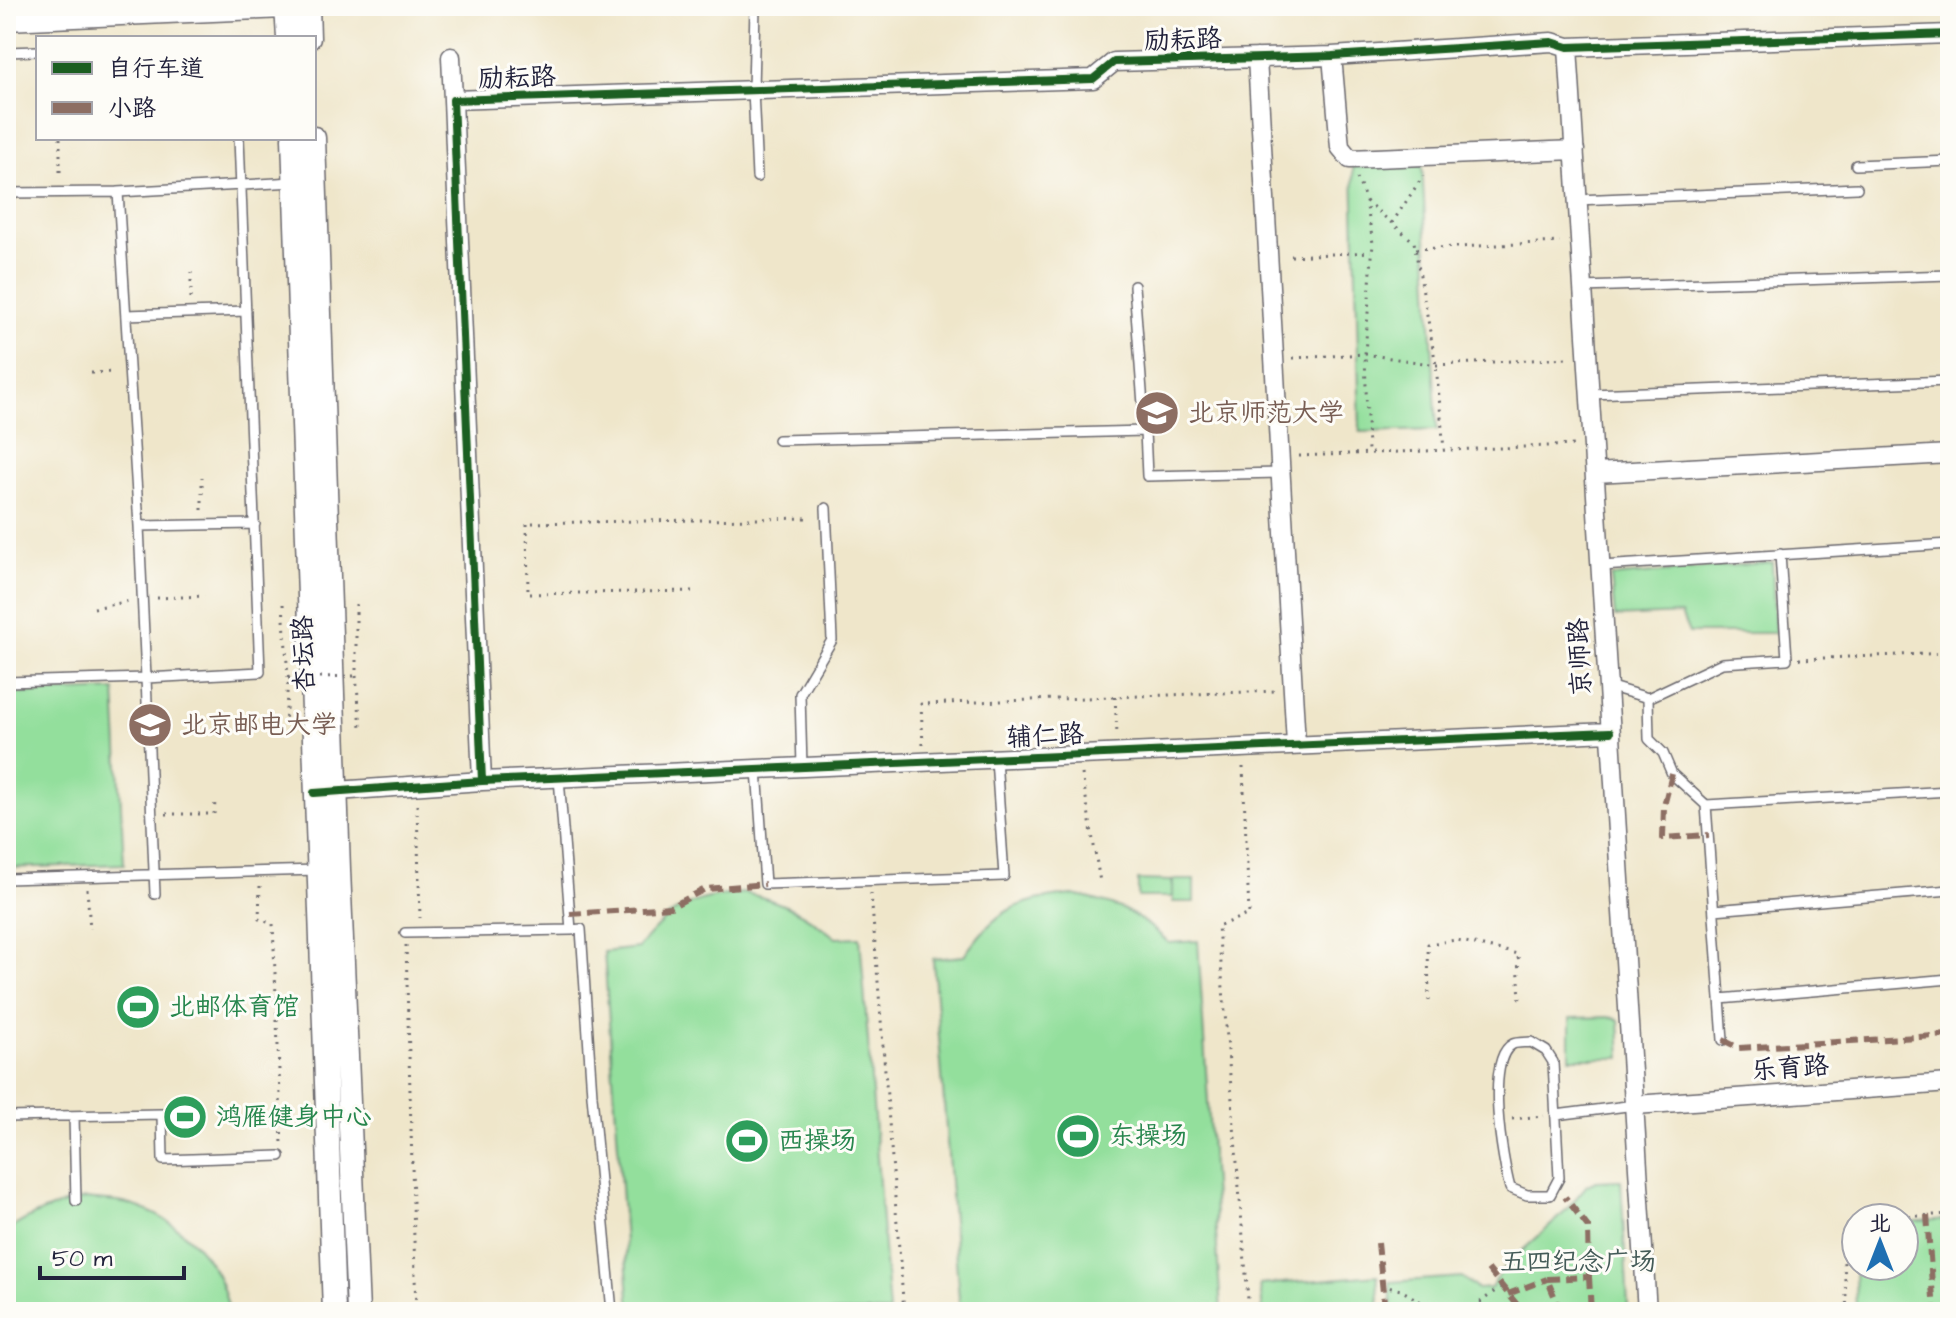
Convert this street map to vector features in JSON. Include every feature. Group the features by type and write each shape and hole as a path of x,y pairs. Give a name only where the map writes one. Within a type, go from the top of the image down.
{"street":[{"path":"286,6 288,36"},
{"path":"6,19 308,6 309,36"},
{"name":"励耘路","path":"482,781 453,100 1093,79 1114,62 1332,56 1552,42 1568,47 1950,34"},
{"name":"京师路","path":"1568,47 1647,1312"},
{"path":"1332,56 1340,147 1350,159 1575,150"},
{"path":"451,57 453,100"},
{"path":"1257,58 1296,744"},
{"name":"杏坛路","path":"294,140 305,182 328,870 334,1312"},
{"name":"杏坛路","path":"305,182 314,140"},
{"path":"1595,473 1950,454"},
{"name":"辅仁路","path":"325,792 482,781 1610,732"},
{"name":"杏坛路","path":"328,870 358,1312"},
{"name":"乐育路","path":"1635,1105 1950,1083"}],"lane":[{"path":"755,6 753,90 757,177"},
{"path":"6,52 36,51"},
{"path":"6,682 260,672 239,140"},
{"path":"1856,165 1950,161"},
{"path":"6,193 118,192 305,182"},
{"path":"1577,200 1857,188"},
{"path":"118,192 143,598 155,894"},
{"path":"1583,287 1950,275"},
{"path":"1134,286 1147,476 1280,464"},
{"path":"126,315 246,311"},
{"path":"1590,394 1950,381"},
{"path":"778,440 1145,431"},
{"path":"802,767 800,694 832,640 826,513"},
{"path":"139,526 255,524"},
{"path":"1601,566 1950,544"},
{"path":"1608,686 1648,698 1722,663 1787,659 1780,554"},
{"path":"1648,698 1649,739 1663,753 1672,774 1706,805 1723,1040"},
{"path":"757,769 765,884 1004,876 996,759"},
{"path":"559,778 571,930"},
{"path":"1706,805 1950,791"},
{"path":"6,879 328,870"},
{"path":"1714,910 1950,890"},
{"path":"405,933 581,929 592,1095 612,1312"},
{"path":"1720,999 1950,979"},
{"path":"1531,1042 1546,1051 1553,1062 1556,1115 1559,1178 1550,1195 1527,1195 1510,1188 1504,1166 1496,1075 1501,1056 1512,1044 1531,1042"},
{"path":"1556,1115 1635,1105"},
{"path":"6,1117 162,1114 163,1160 280,1156"},
{"path":"74,1116 76,1201"}],"path":[{"path":"60,140 60,193"},
{"path":"1392,223 1436,156"},
{"path":"1350,159 1366,201 1372,252 1365,354 1368,453"},
{"path":"1366,201 1414,242 1436,365 1444,450"},
{"path":"1415,249 1580,241"},
{"path":"1291,256 1372,252"},
{"path":"191,272 192,313"},
{"path":"1293,358 1365,354 1436,365 1588,357"},
{"path":"91,373 130,372"},
{"path":"1280,464 1368,453 1593,444"},
{"path":"201,526 202,477"},
{"path":"692,591 528,594 527,523 826,513"},
{"path":"94,608 143,598 205,596"},
{"path":"283,604 288,678 285,725"},
{"path":"356,604 356,676 361,726"},
{"path":"1787,659 1950,653"},
{"path":"288,678 356,676"},
{"path":"924,761 921,704 1293,691"},
{"path":"1115,697 1118,753"},
{"path":"1242,747 1249,914 1218,926 1249,1312"},
{"path":"1079,755 1100,882"},
{"path":"416,786 421,933"},
{"path":"153,814 214,814 215,802"},
{"path":"276,871 258,888 259,919 273,924 280,1156"},
{"path":"86,876 90,929"},
{"path":"870,881 904,1312"},
{"path":"405,933 416,1312"},
{"path":"1429,1001 1428,944 1457,940 1518,954 1520,1005"},
{"path":"1500,1120 1556,1115"},
{"path":"1920,1216 1950,1214"},
{"path":"1845,1282 1847,1312"},
{"path":"1382,1286 1401,1290 1438,1312"},
{"path":"1467,1312 1502,1286"}],"green space":[{"path":"1422,166 1437,430 1360,432 1353,167"},
{"path":"1772,562 1775,633 1689,633 1681,614 1615,617 1611,577"},
{"path":"115,690 124,864 6,868 6,694"},
{"path":"1138,880 1172,881 1172,897 1138,897"},
{"path":"1173,880 1194,880 1194,902 1173,902"},
{"name":"西操场","path":"745,893 794,910 836,938 860,937 889,1312 630,1312 604,952 638,948 661,922 684,907 710,898"},
{"name":"东操场","path":"1073,895 1126,911 1169,943 1198,941 1221,1312 960,1312 933,959 964,956 998,917 1022,904"},
{"path":"1613,1017 1619,1020 1621,1058 1570,1058 1570,1018"},
{"name":"五四纪念广场","path":"1621,1180 1628,1306 1542,1312 1392,1312 1390,1282 1462,1277 1477,1289 1491,1288 1504,1267 1561,1216 1587,1185 1596,1181"},
{"path":"85,1199 128,1204 164,1219 180,1231 195,1244 217,1275 229,1312 6,1312 6,1232 43,1211"},
{"path":"1950,1219 1950,1312 1856,1312 1855,1282 1920,1282 1920,1221"},
{"path":"1377,1275 1380,1312 1263,1312 1260,1285"}],"marked path":[{"path":"1672,774 1664,806 1663,838 1709,835"},
{"path":"570,914 671,907 705,889 765,884"},
{"path":"1723,1040 1739,1048 1950,1035"},
{"path":"1561,1312 1547,1279 1589,1277 1588,1227 1565,1197"},
{"path":"1949,1214 1950,1233"},
{"path":"1927,1215 1934,1312"},
{"path":"1378,1243 1385,1312"},
{"path":"1488,1269 1523,1312"},
{"path":"1589,1277 1591,1312"},
{"path":"1508,1294 1547,1279"},
{"path":"1616,1312 1647,1310"}],"cycle path":[{"path":"482,781 453,100 1093,79 1114,62 1332,56 1552,42 1568,47 1950,34"},
{"path":"314,793 482,781 1610,732"}],"place":[{"name":"北京师范大学","path":"1157,413"},
{"name":"北京邮电大学","path":"150,725"},
{"name":"北邮体育馆","path":"138,1007"},
{"name":"鸿雁健身中心","path":"185,1117"},
{"name":"东操场","path":"1078,1136"},
{"name":"西操场","path":"747,1141"}]}
